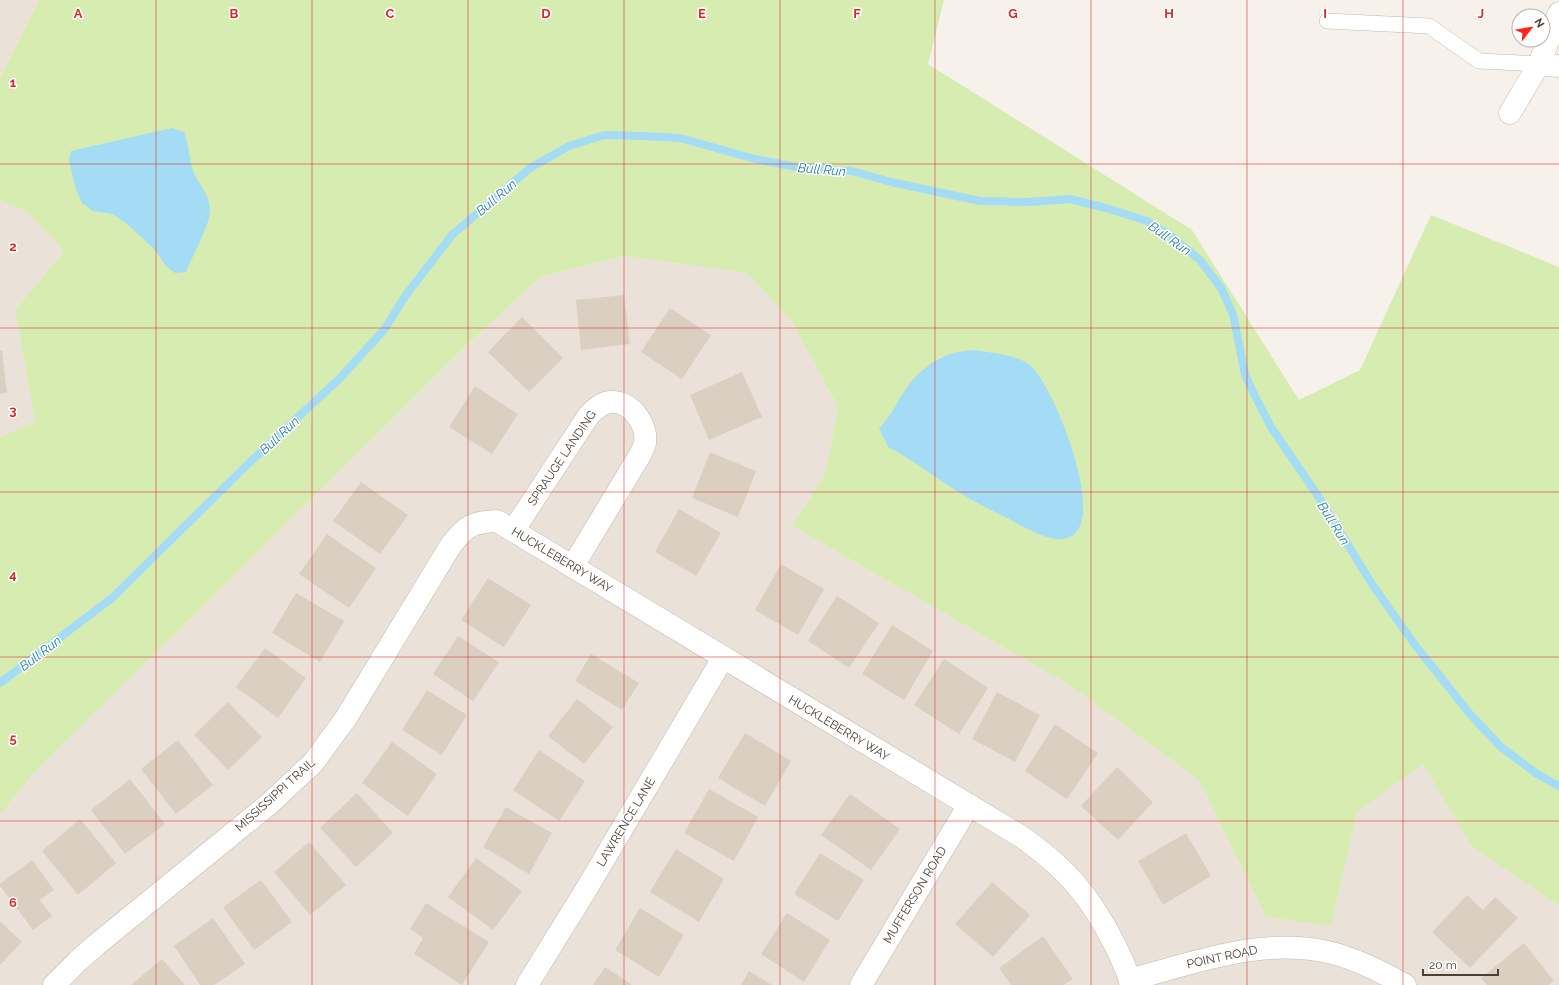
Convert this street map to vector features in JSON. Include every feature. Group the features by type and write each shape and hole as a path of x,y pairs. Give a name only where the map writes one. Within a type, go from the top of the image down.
{"street":[{"path":"1510,113 1549,65 1559,13"},
{"name":"SPRAUGE LANDING","path":"505,526 589,415 599,405 610,402 623,404 633,410 639,419 644,431 645,443 640,454 573,566"},
{"name":"MISSISSIPPI TRAIL","path":"54,985 87,953 269,804 313,763 346,718 451,544 462,530 478,522 505,526"},
{"name":"HUCKLEBERRY WAY","path":"505,526 969,805 1040,850 1074,881 1088,898 1105,926 1130,982"},
{"name":"LAWRENCE LANE","path":"527,985 723,658"},
{"name":"MUFFERSON ROAD","path":"860,985 969,805"},
{"name":"POINT ROAD","path":"1130,982 1237,952 1262,949 1293,948 1336,954 1379,972 1405,985"}],"lane":[{"path":"1327,21 1429,26 1479,61 1549,65"}],"shaded area":[{"path":"0,0 39,0 0,78"},
{"path":"0,200 25,211 64,251 15,310 35,423 0,437"},
{"path":"625,256 747,273 792,322 838,407 825,474 792,526 1068,684 1199,780 1266,917 1331,925 1357,812 1423,763 1472,847 1559,906 1559,985 0,985 0,815 33,774 465,347 540,277"}],"green space":[{"path":"39,0 944,0 928,64 1192,230 1299,400 1360,370 1431,215 1559,267 1559,906 1472,847 1423,764 1357,812 1331,926 1266,917 1199,780 1068,684 792,526 825,474 838,407 792,322 747,273 625,256 540,277 465,347 33,774 0,815 0,437 35,422 15,310 64,251 25,211 0,200 0,78"}],"water":[{"path":"172,128 184,132 193,171 210,205 207,224 186,272 175,273 166,266 155,250 126,223 112,214 93,211 82,203 76,190 69,160 71,151"},
{"path":"975,350 1013,357 1027,363 1042,380 1054,402 1065,430 1075,460 1082,489 1083,514 1076,532 1061,539 1055,539 1035,532 970,499 888,447 879,428 887,419 914,378 926,367 939,359 956,352"}],"building":[{"path":"624,295 630,344 581,350 576,300"},
{"path":"670,308 711,335 682,379 641,352"},
{"path":"522,317 563,358 529,392 488,352"},
{"path":"0,351 2,351 7,393 0,394"},
{"path":"742,372 762,417 709,440 690,395"},
{"path":"475,386 518,414 492,454 449,427"},
{"path":"710,452 756,471 738,517 692,498"},
{"path":"361,482 408,515 380,554 333,521"},
{"path":"679,509 721,533 696,576 655,552"},
{"path":"327,534 376,568 349,608 299,574"},
{"path":"781,564 824,589 798,635 755,610"},
{"path":"488,578 531,605 504,647 461,620"},
{"path":"296,593 344,621 320,662 272,633"},
{"path":"837,596 879,623 849,668 808,641"},
{"path":"892,625 933,651 904,700 862,674"},
{"path":"458,636 499,662 473,701 433,674"},
{"path":"265,648 306,678 278,718 236,687"},
{"path":"591,654 639,683 622,710 575,681"},
{"path":"944,659 988,688 959,734 914,705"},
{"path":"427,690 467,715 442,755 402,730"},
{"path":"997,692 1040,715 1015,762 972,739"},
{"path":"577,699 613,727 584,764 548,736"},
{"path":"228,702 262,737 228,770 194,735"},
{"path":"1055,724 1098,753 1067,799 1025,771"},
{"path":"745,733 791,761 765,806 718,778"},
{"path":"178,740 213,785 176,814 141,769"},
{"path":"392,742 437,774 408,816 362,783"},
{"path":"539,750 585,781 559,821 513,790"},
{"path":"1117,767 1153,802 1118,840 1081,806"},
{"path":"130,779 165,824 125,854 91,810"},
{"path":"709,789 758,817 734,861 684,833"},
{"path":"357,793 393,833 356,867 320,828"},
{"path":"850,794 900,829 871,870 821,835"},
{"path":"506,807 552,833 529,874 483,847"},
{"path":"80,819 116,863 78,895 42,851"},
{"path":"1186,833 1211,876 1163,905 1138,861"},
{"path":"309,842 346,885 310,915 274,872"},
{"path":"676,849 724,879 699,922 650,892"},
{"path":"820,853 864,880 838,921 794,894"},
{"path":"476,858 522,891 493,930 448,897"},
{"path":"32,860 54,890 40,900 52,916 33,930 0,886 0,884"},
{"path":"261,880 292,922 254,950 223,907"},
{"path":"992,882 1030,915 993,957 955,924"},
{"path":"1467,895 1483,910 1495,897 1518,918 1470,968 1432,932"},
{"path":"426,903 489,942 462,985 414,954 423,938 410,929"},
{"path":"640,908 684,935 659,977 615,950"},
{"path":"787,913 830,940 804,982 761,954"},
{"path":"213,918 245,964 214,985 200,985 174,946"},
{"path":"0,921 22,942 0,965"},
{"path":"1043,936 1073,979 1064,985 1011,985 999,968"},
{"path":"1524,943 1554,981 1549,985 1487,985 1481,978"},
{"path":"162,959 185,985 131,985"},
{"path":"605,967 632,985 593,985"},
{"path":"749,971 772,985 741,985"}],"waterway":[{"name":"Bull Run","path":"0,683 112,598 248,464 339,379 384,330 406,295 452,235 530,168 569,146 604,135 680,138 755,159 810,169 852,171 891,182 980,201 1030,202 1070,199 1106,208 1147,221 1171,236 1200,260 1221,288 1233,314 1245,375 1271,427 1318,496 1372,584 1415,645 1470,714 1501,747 1537,774 1559,786"}]}
